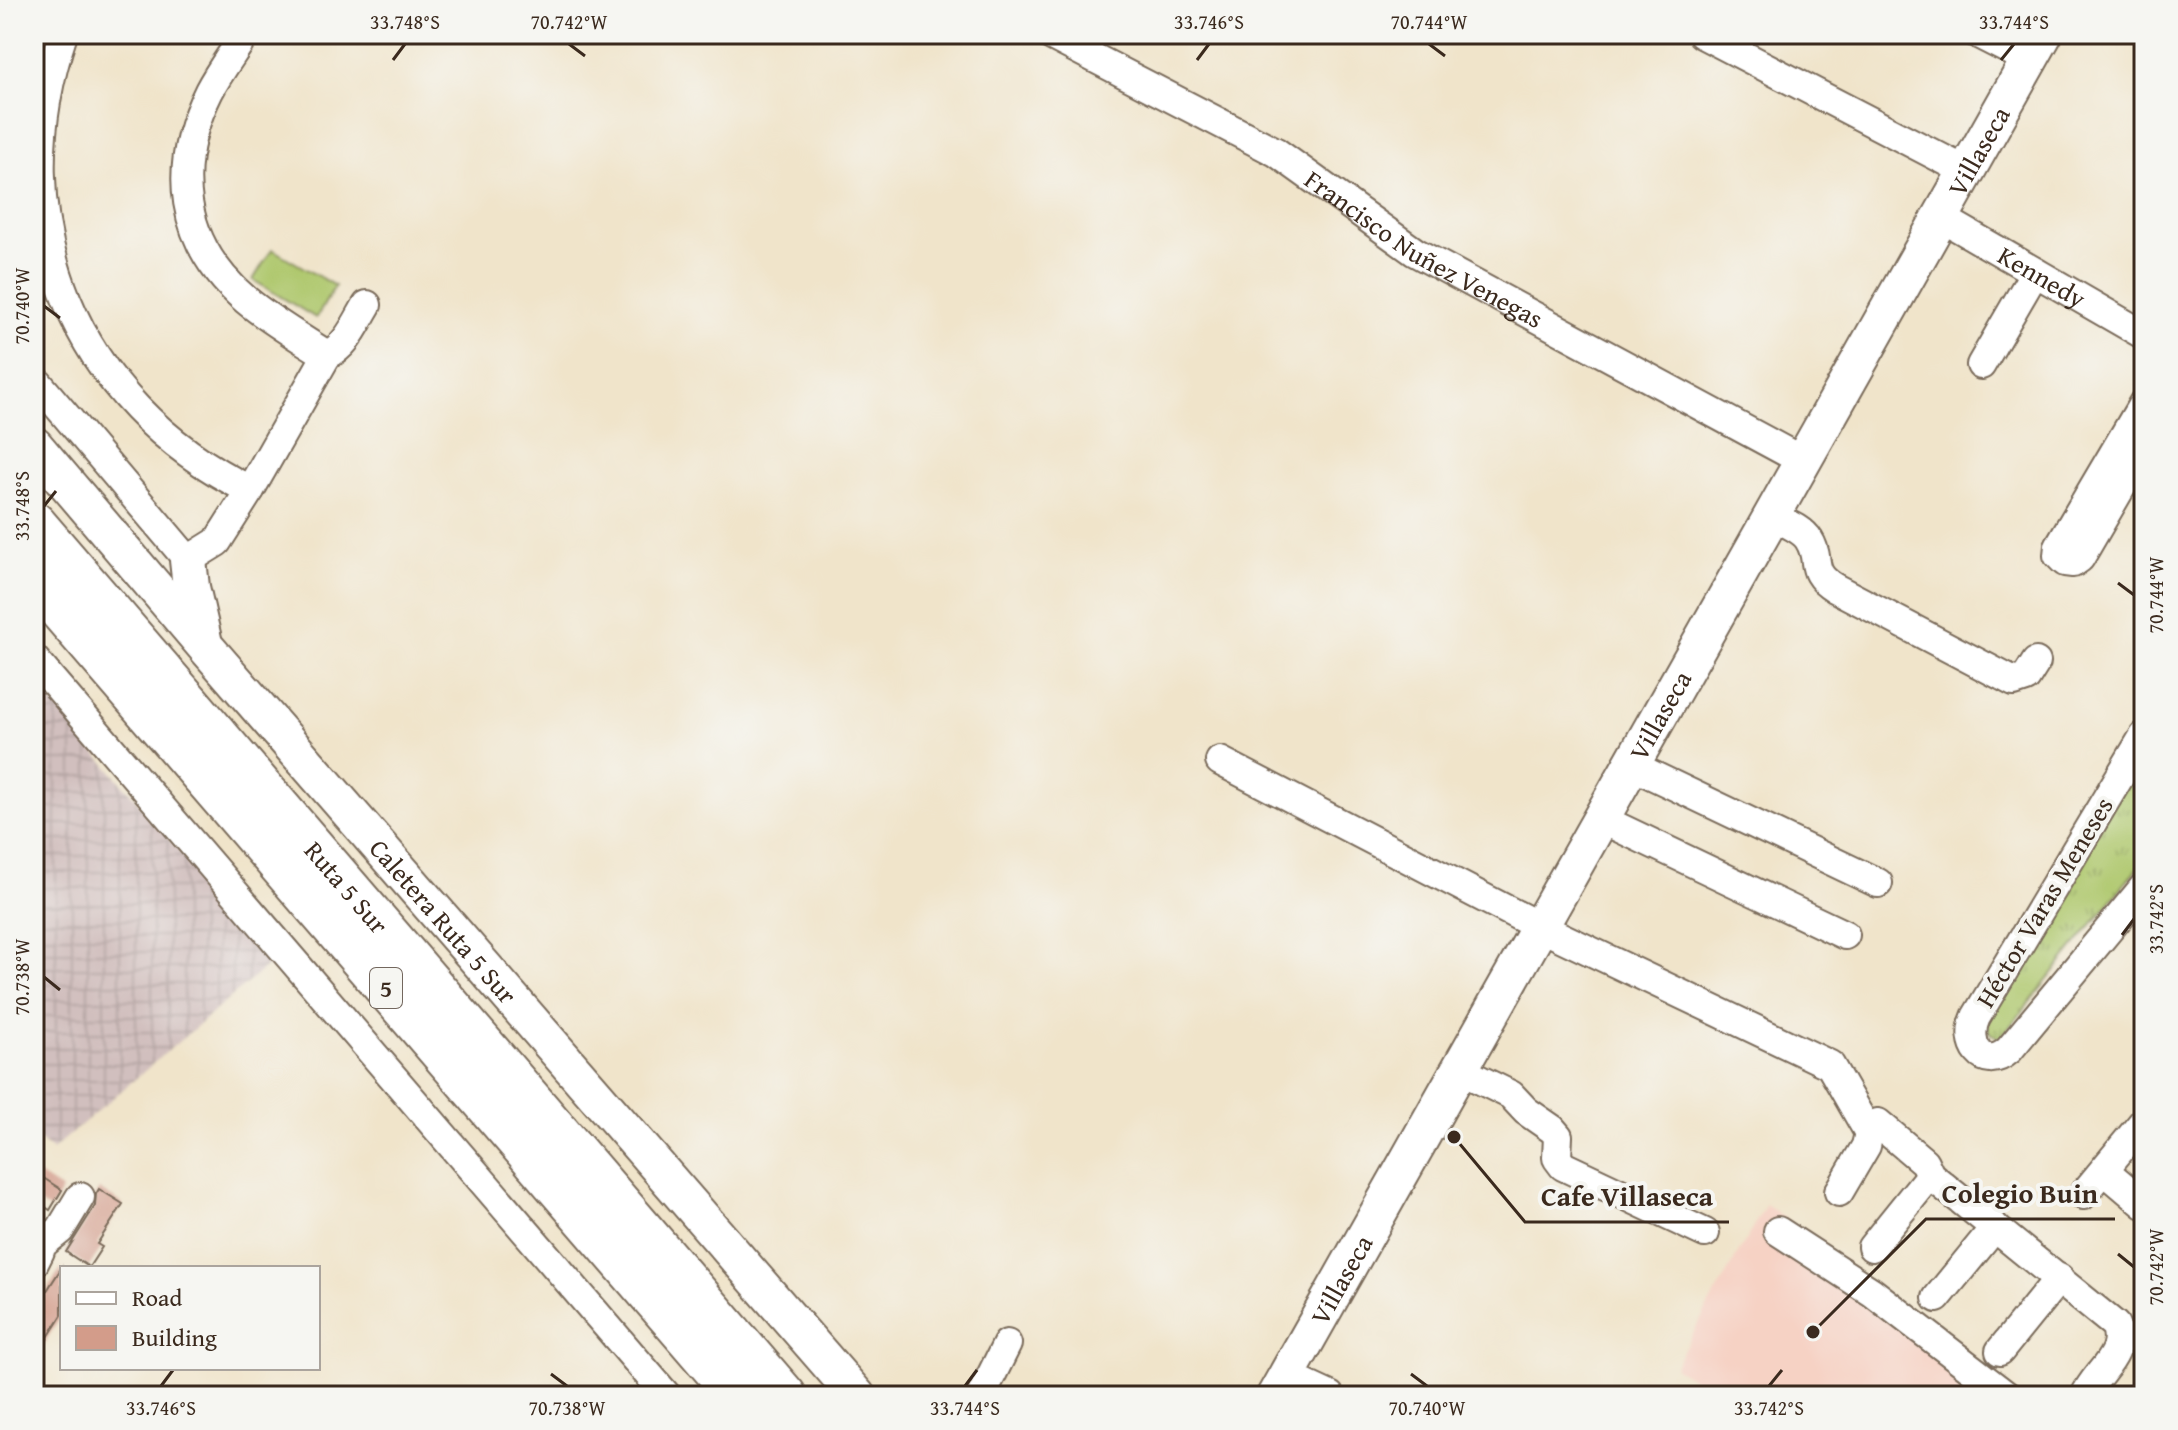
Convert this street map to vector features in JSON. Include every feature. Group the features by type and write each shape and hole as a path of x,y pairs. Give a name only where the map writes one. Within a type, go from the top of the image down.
{"highway":[{"name":"Ruta 5 Sur","path":"34,523 785,1396"},
{"name":"Ruta 5 Sur","path":"34,580 738,1396"}],"main road":[{"name":"Villaseca","path":"1286,1389 1460,1070 2036,47"},
{"name":"Caletera Ruta 5 Sur","path":"34,445 857,1396"},
{"path":"188,560 204,645"}],"street":[{"path":"241,34 242,39 209,90 194,129 186,173 192,226 215,268 229,284 261,313 327,355"},
{"name":"Francisco Nuñez Venegas","path":"1048,34 1276,152 1415,252 1803,461"},
{"path":"1702,34 1966,171"},
{"path":"1978,34 2036,47"},
{"path":"51,52 36,136 36,218 49,272 64,307 92,357 137,411 167,437 231,481 250,490"},
{"name":"Kennedy","path":"1940,217 2144,335"},
{"path":"1981,365 2035,272"},
{"path":"34,378 188,560 217,542 327,355 345,341 367,305"},
{"path":"2144,402 2108,486 2144,448"},
{"path":"1772,516 1805,535 1812,546 1816,570 1835,588 2014,682 2023,681 2036,662"},
{"path":"34,659 667,1396"},
{"name":"Héctor Varas Meneses","path":"2144,736 1976,1017 1971,1033 1974,1046 1983,1055 1994,1058 2009,1050 2144,887"},
{"path":"1220,761 1540,927 1830,1065 1869,1133 1866,1146 1839,1192"},
{"path":"1631,765 1878,883"},
{"path":"1601,819 1845,935"},
{"path":"1460,1070 1511,1095 1526,1111 1552,1129 1558,1136 1557,1158 1563,1166 1705,1233"},
{"path":"2083,1195 2144,1121"},
{"path":"1878,1123 1924,1162 1930,1175 2111,1320 2119,1337 2117,1350 2085,1396"},
{"path":"2104,1170 2144,1204"},
{"path":"1872,1247 1930,1175"},
{"path":"36,1249 60,1230 80,1197"},
{"path":"1937,1298 1995,1227"},
{"path":"1778,1231 1872,1292 2007,1396"},
{"path":"2000,1351 2059,1278"},
{"path":"981,1396 1007,1344"},
{"path":"1286,1389 1330,1396"}],"shaded area":[{"path":"34,680 273,961 52,1150 34,1136"},
{"path":"1766,1204 2016,1396 1722,1396 1674,1367"}],"green space":[{"path":"272,249 335,286 316,318 253,280"},
{"path":"2136,765 2144,772 2144,860 2000,1039 1989,1031 1986,1013"}],"building":[{"path":"34,1172 62,1190 50,1210 34,1200"},
{"path":"99,1189 123,1204 97,1244 102,1247 87,1266 66,1252 95,1206"},
{"path":"60,1270 60,1318 34,1359 34,1311"}],"place":[{"name":"Cafe Villaseca","path":"1454,1137"},
{"name":"Colegio Buin","path":"1813,1332"}]}
